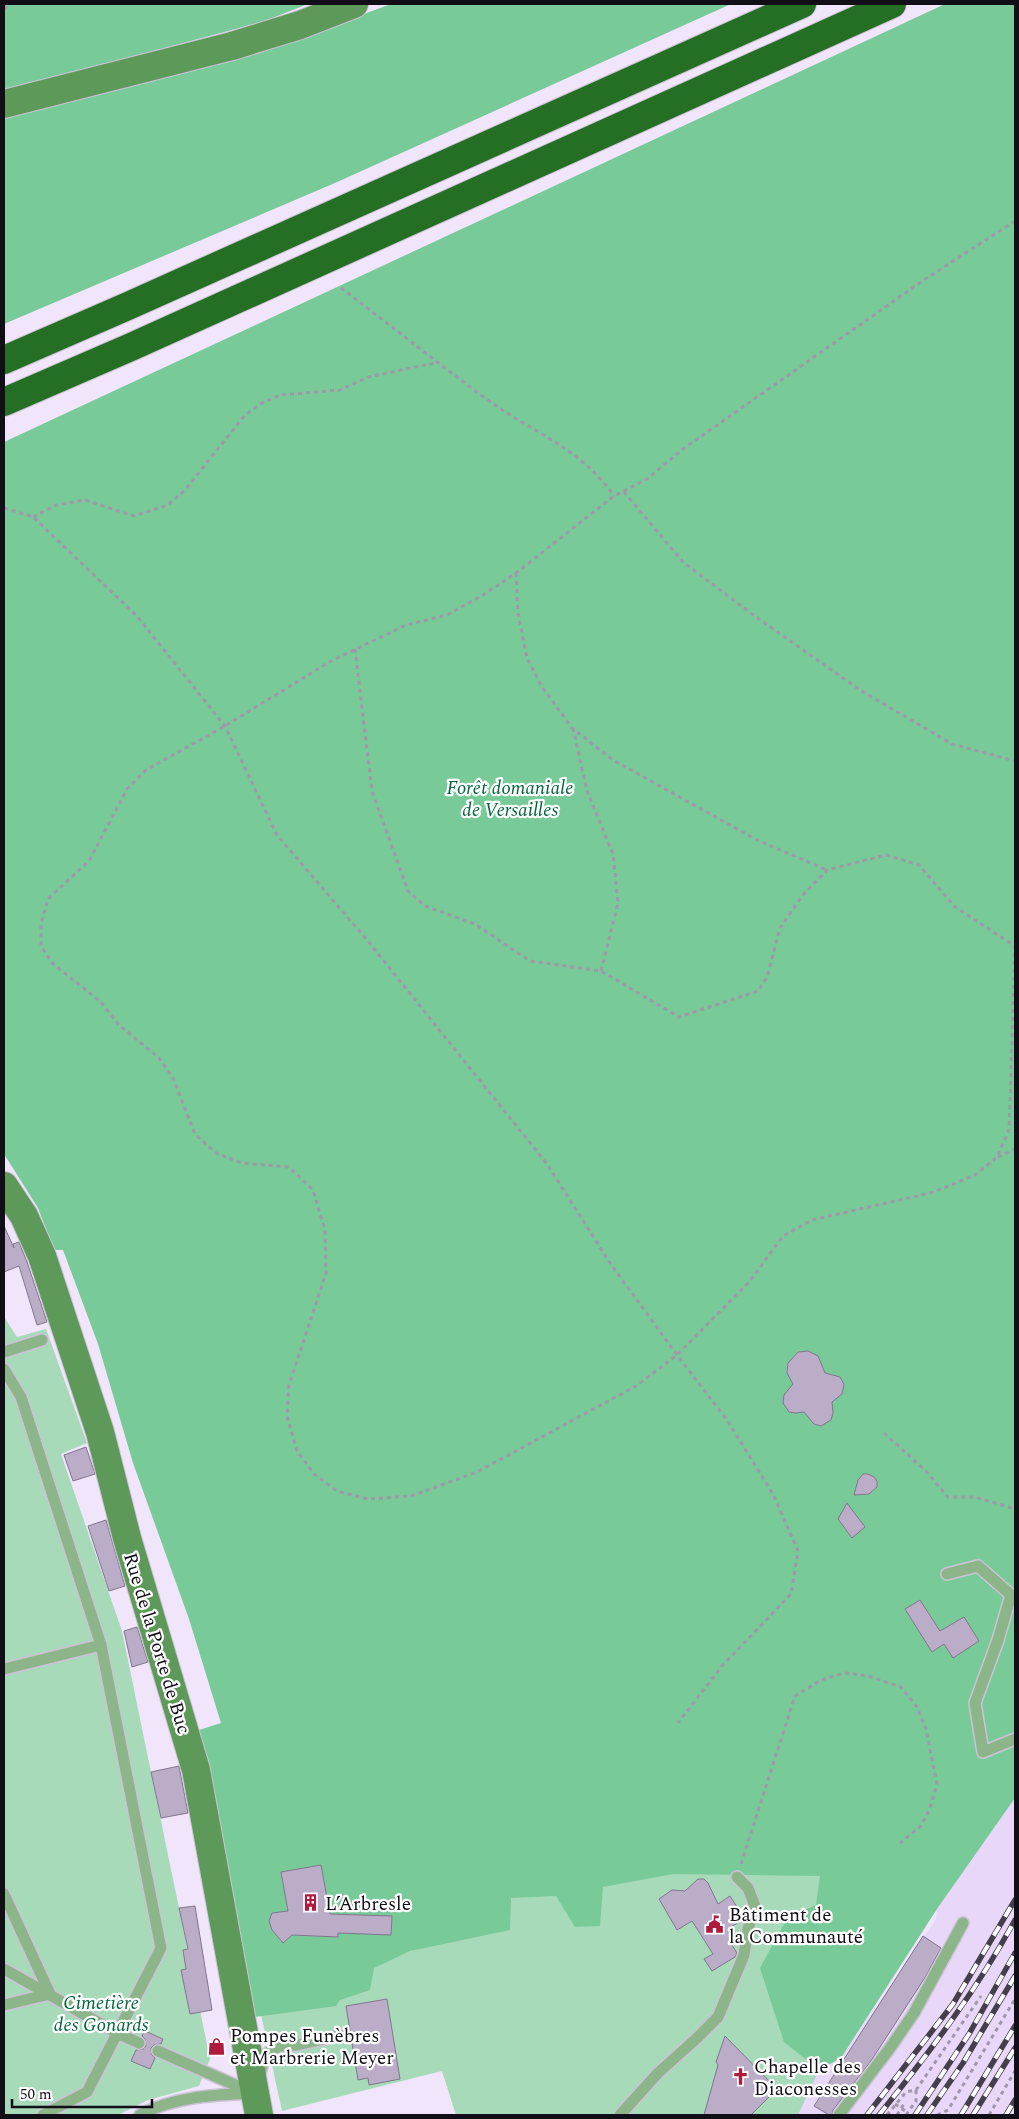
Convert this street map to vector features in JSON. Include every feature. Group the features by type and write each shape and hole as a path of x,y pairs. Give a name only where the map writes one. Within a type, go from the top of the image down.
{"highway":[{"path":"4,360 802,4"},
{"path":"4,402 892,4"}],"main road":[{"path":"4,104 251,41 300,26 354,4"},
{"name":"Rue de la Porte de Buc","path":"4,1186 24,1216 42,1256 100,1432 127,1538 196,1770 257,2104"}],"lane":[{"path":"4,1352 42,1340"},
{"path":"4,1369 21,1397 100,1645 161,1948 87,2092 43,2115"},
{"path":"947,1574 978,1566 1011,1594 998,1640 975,1703 984,1752 1015,1738"},
{"path":"4,1669 100,1645"},
{"path":"620,2115 658,2073 718,2017 744,1955 748,1930 755,1906 748,1888 737,1876"},
{"path":"4,1894 50,1994"},
{"path":"839,2115 914,2013 963,1923"},
{"path":"4,1968 117,2033 140,2043"},
{"path":"4,2005 50,1994"},
{"path":"257,2104 265,2055 279,2046 297,2045 343,2035"},
{"path":"158,2052 257,2104"},
{"path":"140,2115 153,2108 199,2096 257,2104"}],"path":[{"path":"4,10 10,4"},
{"path":"1015,221 844,336 683,449 647,478 614,496 516,573 483,595 447,615 406,625 331,661 225,726 146,770 126,789 89,861 48,899 41,924 41,946 53,964 101,1002 119,1025 159,1058 173,1078 196,1134 216,1153 242,1162 289,1167 313,1190 325,1230 326,1274 288,1385 287,1416 296,1450 314,1474 337,1491 368,1499 411,1496 477,1472 636,1386 677,1355 749,1282 783,1236 812,1220 934,1192 975,1175 997,1157 1015,1149"},
{"path":"341,288 487,400 542,432 586,463 602,479 614,496"},
{"path":"33,517 56,505 85,500 134,516 168,505 186,490 245,415 262,403 280,395 340,390 368,378 439,362"},
{"path":"624,492 683,562 752,614 860,690 952,744 1015,761"},
{"path":"4,508 33,517 136,615 225,726 277,834 367,940 547,1164 610,1262 732,1428 773,1494 798,1551 791,1594 722,1666 678,1723"},
{"path":"516,573 518,613 527,658 542,687 572,728 613,760 756,840 828,870"},
{"path":"355,650 372,791 408,891 425,906 475,924 530,961 601,972 680,1017 758,991 766,977 780,928 802,896 828,870 886,855 919,865 955,907 1015,945 1009,1130 997,1157"},
{"path":"572,728 587,791 612,854 618,903 601,972"},
{"path":"884,1434 926,1471 948,1496 975,1497 1015,1509"},
{"path":"737,1876 795,1696 821,1680 845,1673 868,1676 901,1687 917,1707 926,1729 937,1784 930,1808 921,1826 900,1843"},
{"path":"896,2104 902,2107 907,2114 916,2101 916,2090 981,1996"},
{"path":"948,2115 948,2110 1015,1999"},
{"path":"989,2115 1015,2070"},
{"path":"887,2115 906,2092 916,2090"},
{"path":"896,2115 902,2107"},
{"path":"937,2115 948,2110"}],"shaded area":[{"path":"1015,1798 1015,2115 798,2115 819,2070 841,2058 936,1919 937,1909"}],"green space":[{"path":"4,4 308,4 262,22 4,91"},
{"path":"391,4 731,4 335,183 4,324 4,109 296,39"},
{"name":"Forêt domaniale de Versailles","path":"945,4 1015,4 1015,1798 937,1909 841,2058 819,2070 784,2042 760,1968 788,1917 816,1905 820,1876 673,1874 603,1887 600,1926 575,1927 556,1896 511,1898 510,1930 410,1951 374,1968 370,1990 340,2000 336,2006 255,2017 199,1730 221,1723 189,1619 133,1463 98,1344 63,1250 54,1250 38,1208 4,1154 4,442"},
{"name":"Cimetière des Gonards","path":"4,1317 17,1337 46,1329 87,1443 61,1454 122,1631 210,2059 199,2086 148,2100 118,2115 4,2115"},
{"path":"905,1609 819,2070 798,2115 456,2115 442,2071 282,2111 199,1730 660,1763"}],"building":[{"path":"4,1226 14,1248 13,1244 19,1242 47,1322 37,1325 19,1266 4,1272"},
{"path":"808,1351 818,1356 825,1373 840,1377 844,1384 842,1394 832,1402 833,1413 831,1420 821,1426 814,1424 804,1412 789,1412 783,1403 784,1395 793,1384 787,1373 788,1363 798,1352"},
{"path":"86,1447 95,1474 73,1481 64,1455"},
{"path":"863,1474 874,1477 877,1481 877,1487 869,1494 854,1495 858,1480"},
{"path":"847,1503 865,1527 852,1538 838,1519"},
{"path":"106,1520 125,1586 109,1591 88,1526"},
{"path":"920,1600 940,1631 964,1617 979,1641 953,1658 944,1644 932,1652 905,1609"},
{"path":"137,1627 148,1662 132,1667 124,1631"},
{"path":"179,1766 188,1813 161,1818 151,1772"},
{"name":"L’Arbresle","path":"321,1865 330,1914 392,1916 391,1935 338,1933 338,1937 292,1935 283,1943 272,1930 269,1921 272,1913 288,1911 281,1872"},
{"name":"Bâtiment de la Communauté","path":"698,1879 704,1879 708,1883 718,1904 730,1896 744,1918 730,1928 737,1938 730,1942 737,1953 735,1957 712,1971 704,1959 713,1954 692,1921 677,1930 659,1899 672,1890 685,1891"},
{"path":"195,1906 212,2010 190,2014 181,1970 186,1969 183,1950 188,1949 179,1908"},
{"path":"923,1936 941,1948 926,1976 871,2061 833,2110 832,2115 829,2115 814,2106"},
{"path":"387,1999 400,2079 369,2085 368,2078 358,2080 346,2006"},
{"path":"145,2031 163,2039 161,2044 154,2045 151,2048 152,2055 155,2058 150,2069 131,2061 136,2050 143,2049 146,2046 145,2039 142,2036"},
{"name":"Chapelle des Diaconesses","path":"725,2036 777,2089 751,2115 704,2115 718,2065 716,2062"}],"railway":[{"path":"867,2115 953,2004 1015,1900"},
{"path":"879,2115 952,2020 985,1971 1015,1920"},
{"path":"915,2115 969,2034 1015,1953"},
{"path":"927,2115 963,2063 1015,1976"},
{"path":"961,2115 1015,2026"},
{"path":"973,2115 1015,2048"},
{"path":"1006,2115 1015,2100"}],"place":[{"name":"L’Arbresle","path":"311,1903"},
{"name":"Bâtiment de la Communauté","path":"715,1925"},
{"name":"Pompes Funèbres et Marbrerie Meyer","path":"216,2046"},
{"name":"Chapelle des Diaconesses","path":"740,2077"}]}
